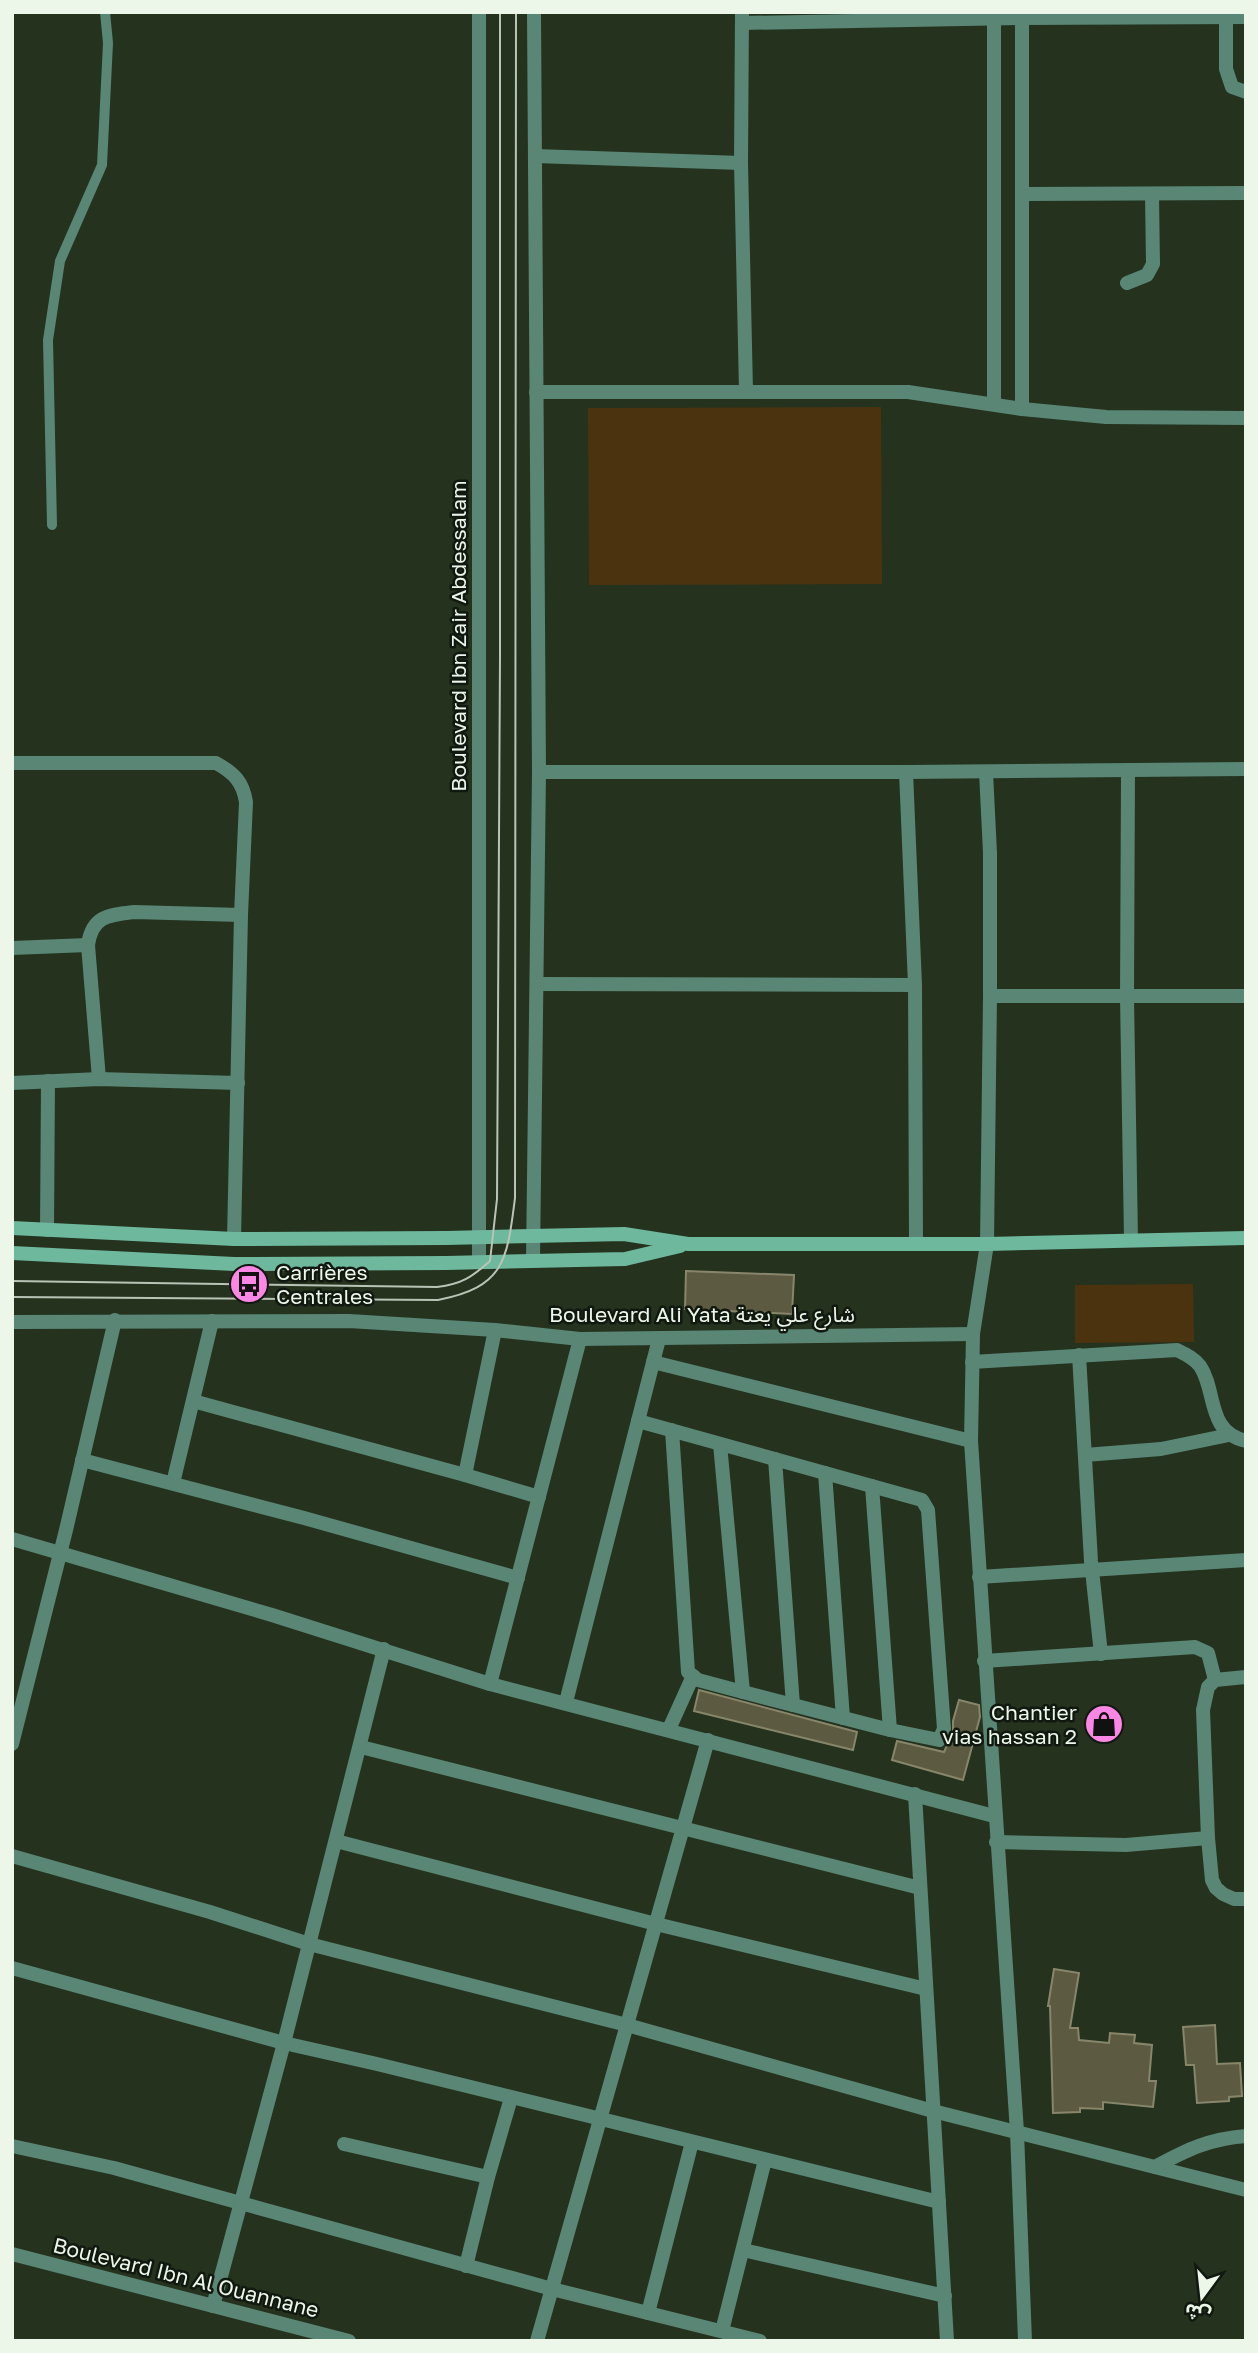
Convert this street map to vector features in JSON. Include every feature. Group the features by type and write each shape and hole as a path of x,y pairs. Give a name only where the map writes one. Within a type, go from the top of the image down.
{"main road":[{"path":"12,1228 234,1239 624,1234 688,1244 987,1244 1246,1238"},
{"path":"12,1253 234,1264 446,1263 625,1259 688,1244"}],"street":[{"name":"Boulevard Ibn Zair Abdessalam","path":"479,12 479,1261"},
{"path":"533,1260 539,772 534,12"},
{"path":"746,391 741,163 742,18 1209,14 1246,17"},
{"path":"994,15 994,404"},
{"path":"1022,409 1023,15"},
{"path":"1226,16 1226,69 1232,87 1246,92"},
{"path":"535,156 741,163"},
{"path":"1024,194 1246,193"},
{"path":"1127,283 1147,275 1153,264 1152,194"},
{"path":"536,392 908,392 1022,409 1106,417 1246,418"},
{"path":"12,763 216,763 233,772 244,788 246,802 234,1239"},
{"path":"539,772 1246,769"},
{"path":"1128,771 1130,1239"},
{"path":"906,772 915,985 916,1244"},
{"path":"986,772 990,853 987,1244 973,1334 971,1441 1017,2132 1025,2341"},
{"path":"99,1079 88,946 90,933 96,923 117,914 134,912 241,915"},
{"path":"12,948 88,946"},
{"path":"538,984 915,985"},
{"path":"990,996 1246,996"},
{"path":"12,1083 99,1079 238,1083"},
{"path":"47,1230 48,1081"},
{"path":"12,1744 61,1552 115,1320"},
{"path":"173,1483 212,1321"},
{"name":"Boulevard Ali Yata شارع علي يعتة","path":"12,1322 349,1321 495,1330 580,1339 973,1334"},
{"path":"465,1475 495,1330"},
{"path":"490,1684 580,1339"},
{"path":"566,1702 659,1339"},
{"path":"972,1362 1177,1350 1201,1367 1212,1406 1229,1435"},
{"path":"1079,1355 1091,1570 1101,1654"},
{"path":"653,1362 971,1441"},
{"path":"193,1401 539,1497"},
{"path":"638,1421 672,1430 872,1486 917,1497 922,1500 928,1510 944,1729 939,1740 743,1692 698,1680 693,1676 687,1666 672,1430"},
{"path":"1085,1455 1161,1449 1229,1435 1246,1441"},
{"path":"720,1444 743,1692"},
{"path":"775,1459 793,1705"},
{"path":"82,1460 518,1578"},
{"path":"825,1473 843,1718"},
{"path":"872,1486 890,1730"},
{"path":"12,1539 384,1649 490,1684 994,1816"},
{"path":"979,1577 1246,1560"},
{"path":"984,1661 1179,1647 1201,1648 1211,1659 1215,1680"},
{"path":"213,2306 284,2043 384,1649"},
{"path":"669,1729 693,1676"},
{"path":"1246,1677 1215,1680 1208,1687 1203,1710 1212,1880 1216,1888 1234,1899 1246,1899"},
{"path":"537,2341 708,1740"},
{"path":"361,1747 920,1888"},
{"path":"915,1794 947,2341"},
{"path":"996,1842 1126,1845 1208,1838"},
{"path":"336,1842 656,1924 926,1989"},
{"path":"12,1856 210,1912 309,1944 627,2025 933,2111 1246,2190"},
{"path":"12,1968 284,2043 939,2202"},
{"path":"466,2266 511,2098"},
{"path":"1155,2166 1195,2145 1246,2136"},
{"path":"648,2313 692,2142"},
{"path":"344,2144 488,2177"},
{"path":"12,2146 114,2168 466,2266 760,2341"},
{"path":"722,2331 765,2160"},
{"path":"743,2250 945,2296"},
{"name":"Boulevard Ibn Al Ouannane","path":"12,2254 349,2341"}],"lane":[{"path":"52,525 48,340 60,261 102,164 108,43 105,12"}],"shaded area":[{"path":"881,407 882,584 589,585 588,408"},
{"path":"1193,1284 1194,1342 1075,1343 1075,1285"}],"building":[{"path":"686,1271 794,1275 792,1314 685,1309"},
{"path":"699,1690 857,1732 853,1750 694,1711"},
{"path":"959,1700 979,1705 980,1717 963,1780 892,1760 897,1741 944,1752 953,1732"},
{"path":"1054,1969 1079,1973 1070,2028 1078,2028 1079,2040 1109,2043 1110,2033 1135,2035 1134,2043 1152,2045 1149,2081 1156,2081 1153,2107 1103,2102 1103,2109 1080,2108 1080,2112 1053,2113 1048,2006"},
{"path":"1215,2025 1217,2064 1240,2063 1242,2096 1229,2097 1229,2101 1197,2103 1194,2065 1186,2065 1183,2027"}],"tram line":[{"path":"12,1281 437,1287 466,1279 490,1261 497,1199 500,12"},
{"path":"12,1297 438,1300 477,1287 490,1278 505,1254 515,1198 516,12"}],"place":[{"name":"Carrières Centrales","path":"249,1284"},
{"name":"Chantier vias hassan 2","path":"1104,1724"}]}
